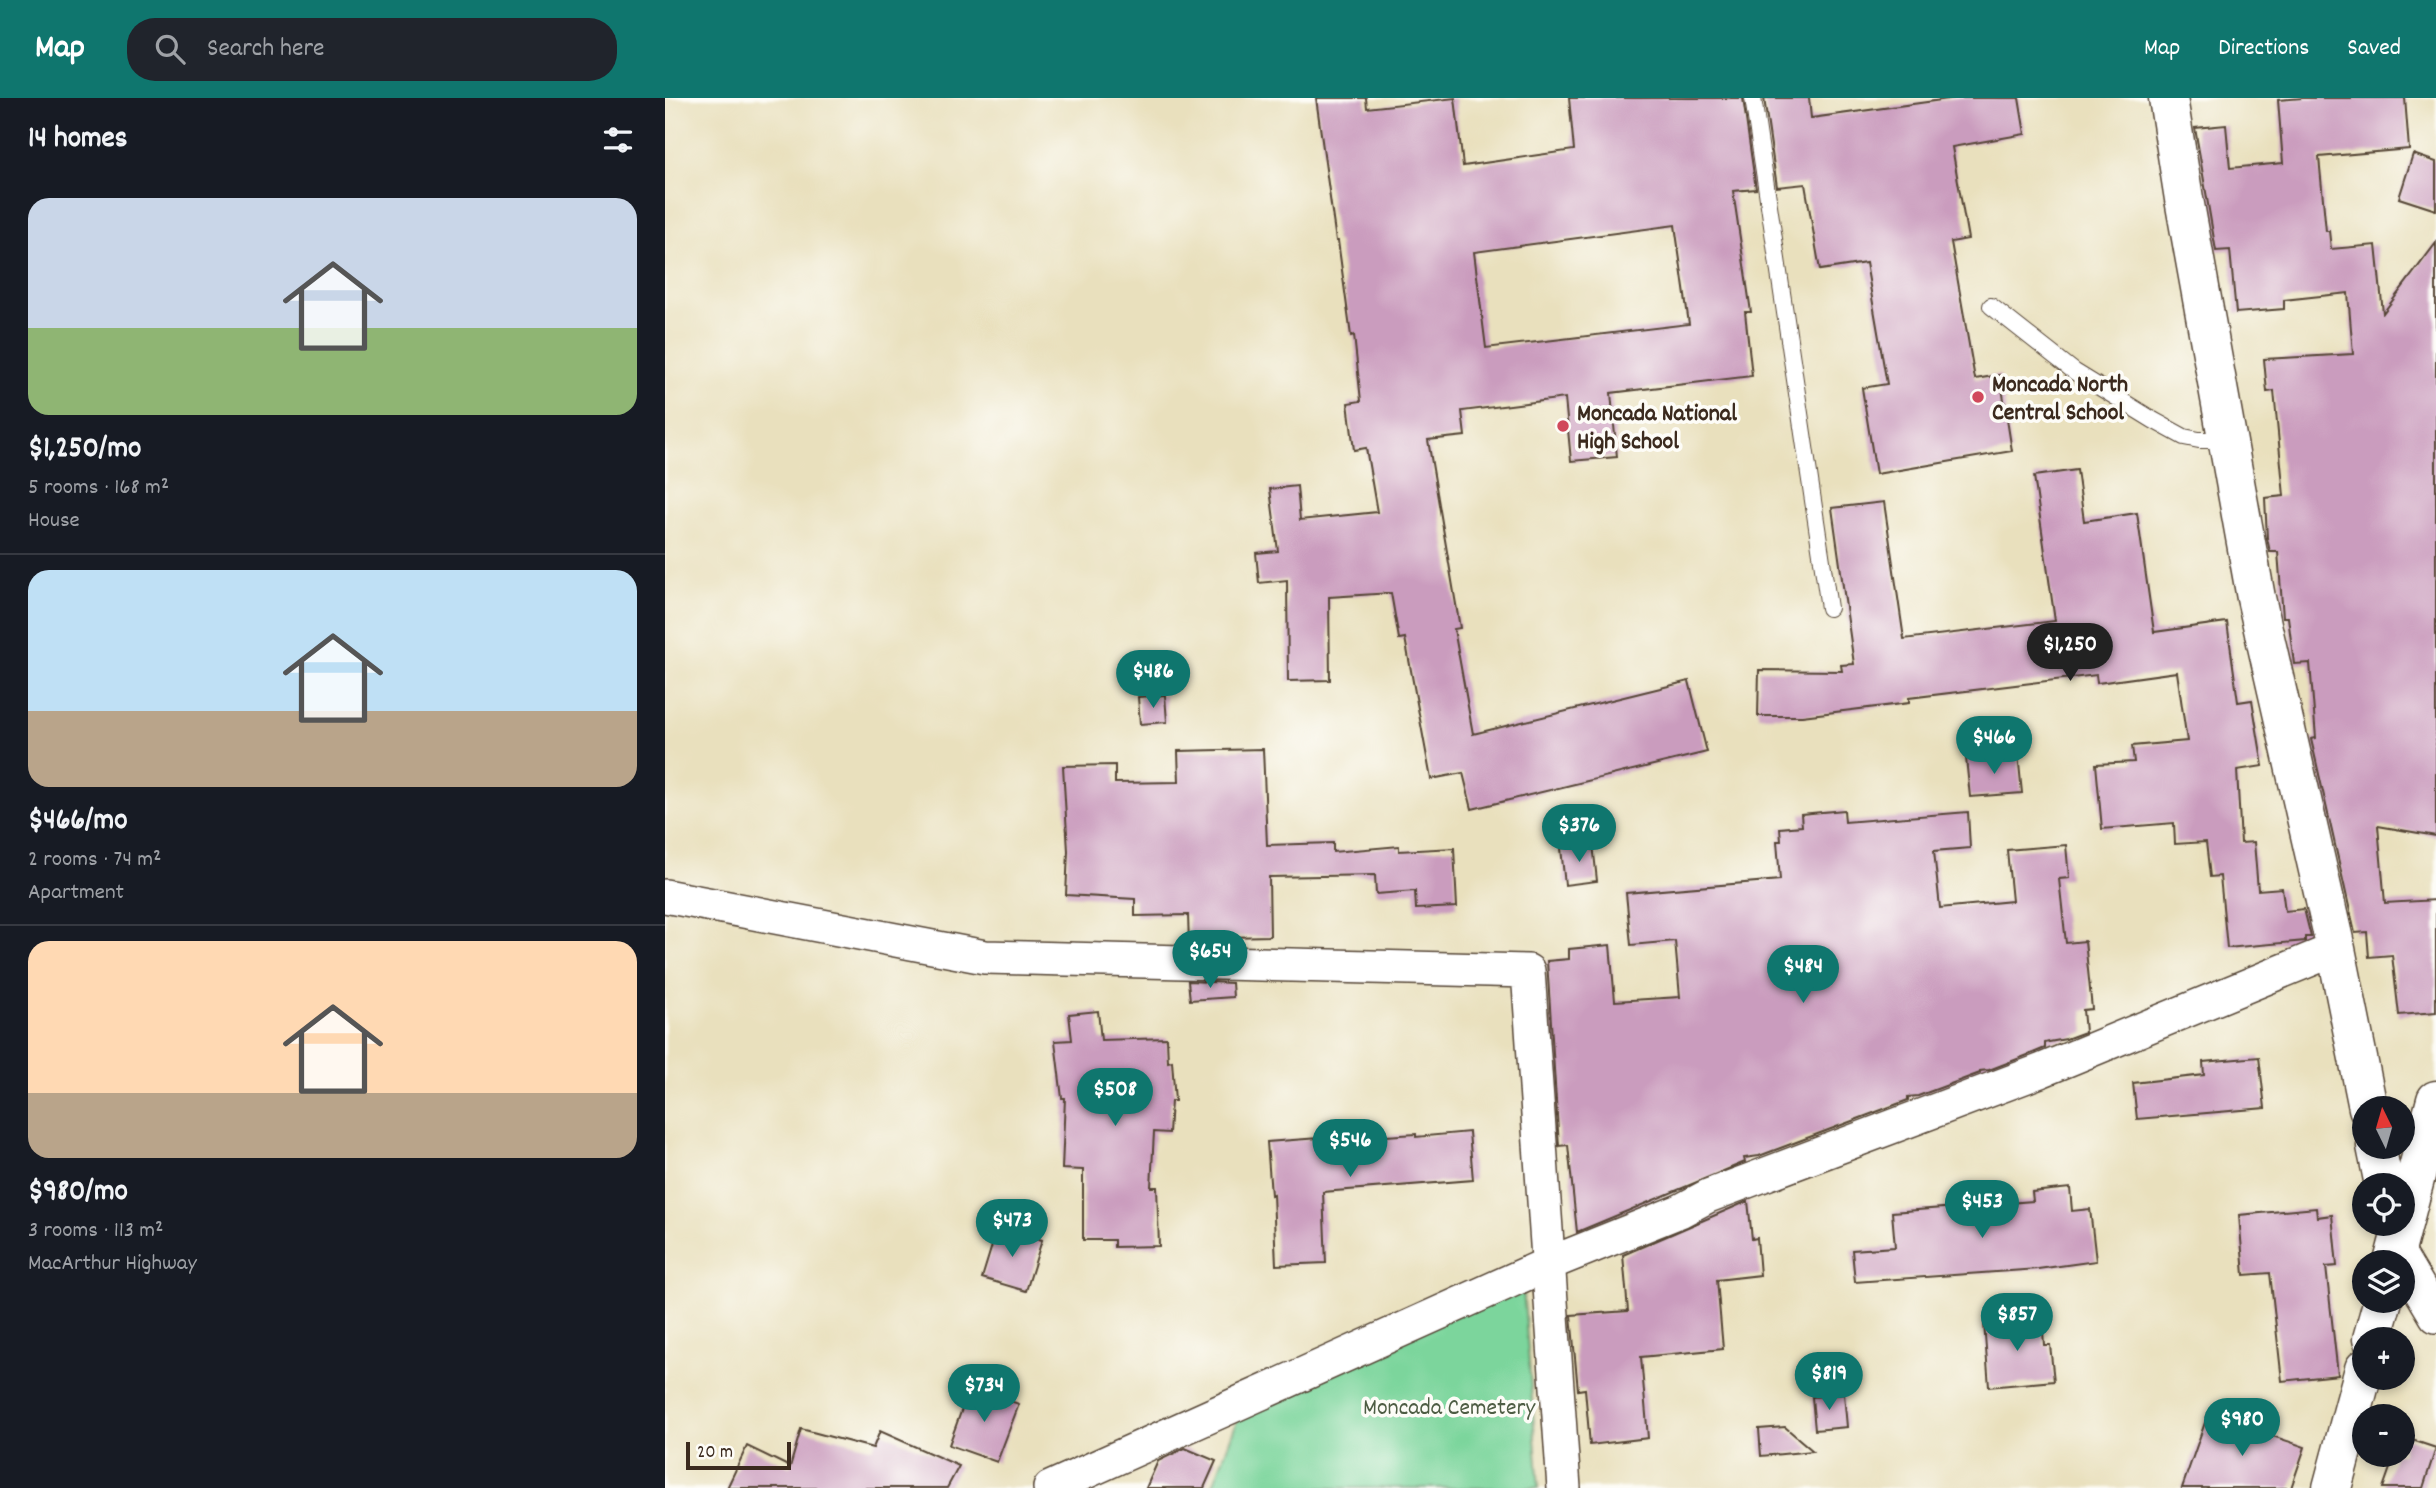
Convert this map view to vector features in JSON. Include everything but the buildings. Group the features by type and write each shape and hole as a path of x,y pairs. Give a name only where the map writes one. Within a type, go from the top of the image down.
{"main road":[{"path":"2168,98 2256,598 2336,949 2366,1096"},
{"path":"2394,1245 2436,1100"},
{"path":"2332,1488 2358,1390"}],"street":[{"path":"665,896 985,957 1528,971 1564,1488"},
{"path":"1050,1488 1548,1264 1679,1211 1708,1196 2040,1071 2336,949"},
{"path":"2394,1245 2436,1316"}],"lane":[{"path":"1753,98 1829,608"},
{"path":"1991,306 2075,373 2153,420 2184,436 2199,440 2227,440"}],"green space":[{"name":"Moncada Cemetery","path":"1523,1288 1539,1488 1212,1488 1244,1402"}],"place":[{"name":"Moncada North Central School","path":"1978,397"},
{"name":"Moncada National High School","path":"1563,426"}]}
